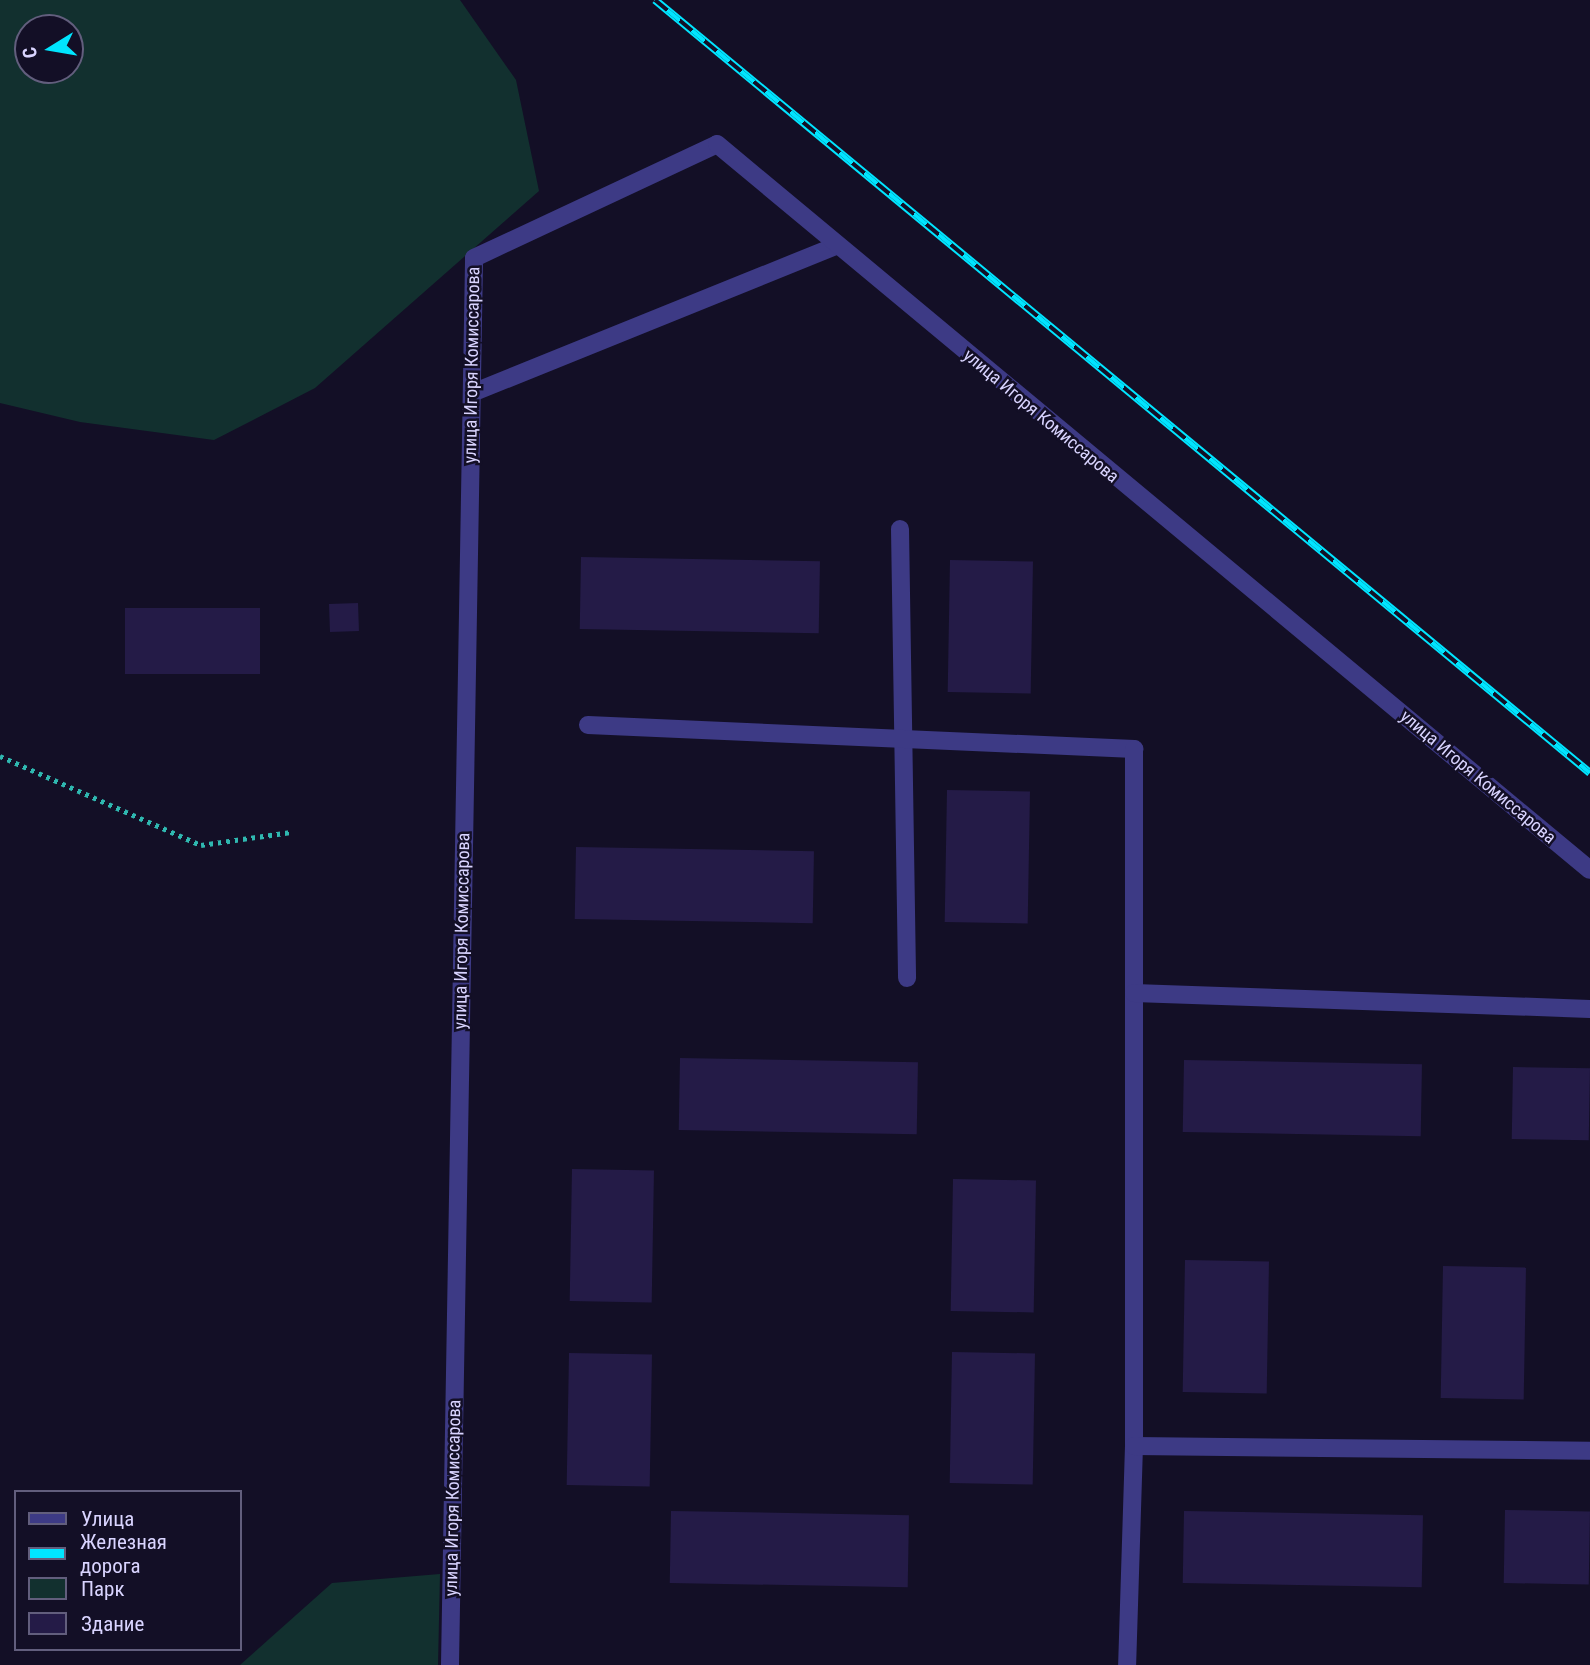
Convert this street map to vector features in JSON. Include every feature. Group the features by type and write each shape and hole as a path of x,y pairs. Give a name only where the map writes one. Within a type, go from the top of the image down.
{"street":[{"name":"улица Игоря Комиссарова","path":"450,1665 474,258 717,144 836,246 1590,870"},
{"path":"472,393 836,246"},
{"path":"900,529 907,978"},
{"path":"587,725 1134,749 1134,1446 1127,1665"},
{"path":"1134,993 1590,1009"},
{"path":"1134,1446 1590,1451"}],"path":[{"path":"0,756 201,845 290,832"}],"green space":[{"path":"0,0 460,0 516,80 539,191 315,388 214,440 80,422 0,403"},
{"path":"440,1574 438,1665 240,1665 332,1583"}],"building":[{"path":"581,557 820,561 819,633 580,629"},
{"path":"950,560 1033,561 1031,693 948,692"},
{"path":"358,603 359,631 330,632 329,604"},
{"path":"125,608 260,608 260,674 125,674"},
{"path":"947,790 1030,791 1028,923 945,922"},
{"path":"576,847 814,851 813,923 575,919"},
{"path":"680,1058 918,1062 917,1134 679,1130"},
{"path":"1184,1060 1422,1064 1421,1136 1183,1132"},
{"path":"1513,1067 1590,1068 1589,1140 1512,1139"},
{"path":"572,1169 654,1170 652,1302 570,1301"},
{"path":"953,1179 1036,1180 1034,1312 951,1311"},
{"path":"1185,1260 1269,1261 1267,1393 1183,1392"},
{"path":"1443,1266 1526,1267 1524,1399 1441,1398"},
{"path":"952,1352 1035,1353 1033,1484 950,1483"},
{"path":"569,1353 652,1354 650,1486 567,1485"},
{"path":"1505,1510 1590,1511 1589,1584 1504,1583"},
{"path":"671,1511 909,1515 908,1587 670,1583"},
{"path":"1184,1511 1423,1515 1422,1587 1183,1583"}],"railway":[{"path":"655,0 1590,773"}]}
